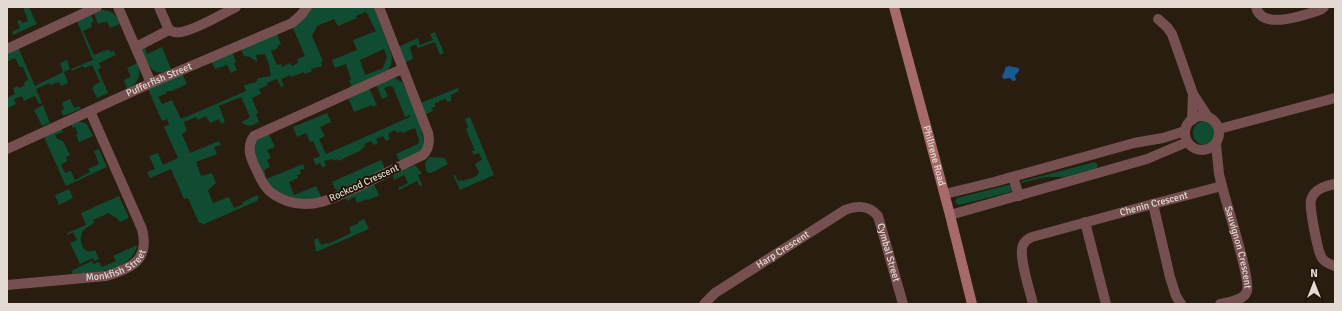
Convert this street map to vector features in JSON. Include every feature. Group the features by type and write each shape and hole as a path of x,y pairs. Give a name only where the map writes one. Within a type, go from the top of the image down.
{"street":[{"path":"7,49 97,7"},
{"path":"118,7 152,82"},
{"path":"159,7 169,30"},
{"path":"136,47 169,30 184,32 192,29 236,7"},
{"name":"Pufferfish Street","path":"7,149 152,82 292,23 307,7"},
{"name":"Rockcod Crescent","path":"379,7 428,133 429,146 427,151 423,156 342,194 318,203 302,205 293,203 271,194 266,189 262,184 250,152 249,144 254,136 402,68"},
{"name":"Philirene Road","path":"894,7 950,215 972,304"},
{"path":"1256,7 1257,12 1263,17 1273,20 1285,19 1320,10 1324,7"},
{"path":"1158,20 1167,27 1174,38 1193,94 1208,117 1215,122 1219,129 1220,137 1216,144 1206,150 1195,149 1187,142 1185,131 1186,127 1192,120 1200,116 1208,117"},
{"path":"1192,120 1193,94"},
{"path":"1219,129 1335,98"},
{"name":"Monkfish Street","path":"7,285 106,276 114,274 133,264 140,259 143,254 145,246 142,230 90,111"},
{"path":"944,194 1013,177 1134,143 1163,138 1185,131"},
{"path":"950,215 1148,160 1187,142"},
{"name":"Sauvignon Crescent","path":"1216,144 1219,174 1248,285 1247,292 1244,296 1220,304"},
{"name":"Sauvignon Crescent","path":"1206,150 1219,174"},
{"path":"1013,177 1019,196"},
{"path":"1335,184 1322,187 1315,193 1310,201 1310,209 1321,258 1326,263 1335,266"},
{"name":"Chenin Crescent","path":"1033,304 1021,256 1022,246 1026,240 1085,222 1222,186"},
{"path":"1152,204 1170,277 1176,296 1181,304"},
{"name":"Harp Crescent","path":"704,304 715,293 846,210 860,206 866,207"},
{"name":"Cymbal Street","path":"866,207 875,212 878,216 902,304"},
{"path":"1085,222 1106,304"}],"green space":[{"path":"23,7 29,7 37,24 13,35 12,32 20,28 17,21 21,20 22,23 28,21"},
{"path":"309,7 374,7 392,56 391,65 388,70 352,87 346,64 335,68 332,60 357,50 353,40 376,31 366,12 356,16 357,18 338,26 334,19 317,26 312,36 323,61 321,62 322,66 311,69 312,71 305,74 304,72 291,77 290,75 281,79 284,86 281,87 277,79 267,83 268,85 259,89 261,94 252,98 258,113 256,114 259,122 251,126 243,124 242,122 250,117 241,97 219,106 225,122 221,124 219,119 210,123 206,116 198,120 196,117 184,122 187,131 182,134 190,153 219,141 221,145 214,147 217,154 196,162 201,176 212,173 216,183 208,190 213,203 229,197 234,208 257,195 259,197 257,201 202,225 202,223 199,223 188,198 184,199 171,169 150,178 147,172 155,169 149,156 158,153 163,165 178,158 164,127 169,124 167,119 162,121 148,89 181,74 183,75 187,84 172,91 166,91 167,93 158,97 162,104 172,100 181,119 246,91 244,85 256,82 258,78 271,76 268,60 265,54 256,55 256,61 250,57 244,56 241,49 276,32 281,44 277,46 278,48 271,51 277,65 281,64 282,67 290,63 292,66 298,63 297,59 305,56 292,26","holes":["384,49 387,57 383,68 365,75 360,60"]},
{"path":"102,10 109,11 114,14 120,24 110,28 107,22 98,24 94,14"},
{"path":"91,15 94,22 91,23 92,27 83,31 94,55 109,49 110,52 114,51 116,55 99,63 101,68 98,70 108,93 97,98 92,88 100,82 92,65 84,68 83,66 72,71 71,69 93,60 77,21"},
{"path":"435,32 444,53 440,55 435,42 418,48 416,44 410,47 413,59 404,62 398,47 418,38 420,45 433,40 430,34"},
{"path":"144,45 147,54 162,47 171,69 165,72 160,72 151,68 140,49"},
{"path":"18,47 35,86 63,72 60,63 67,60 70,69 64,72 68,83 61,86 59,82 50,85 49,83 36,89 42,103 39,104 35,96 24,101 22,96 14,99 16,104 8,108 7,98 15,94 13,88 17,86 19,88 25,85 24,83 28,79 23,67 20,67 15,58 7,63 7,51"},
{"path":"230,53 233,54 236,62 234,63 237,70 231,73 227,65 215,69 211,61"},
{"path":"137,63 139,74 137,81 127,89 124,80 131,77 127,68"},
{"path":"395,78 402,82 417,116 423,136 423,149 416,155 402,162 399,160 396,154 418,144 419,140 415,128 402,133 401,131 397,133 395,130 388,134 390,139 386,141 383,136 376,139 378,143 374,145 371,141 364,144 365,147 361,149 362,150 338,161 337,159 333,161 332,159 324,161 326,166 322,167 320,163 316,165 313,159 320,156 313,141 310,142 306,133 297,137 293,127 327,113 331,122 320,127 325,136 319,139 326,154 410,117 410,115 405,117 393,87 390,86 384,88 388,96 382,99 377,86 378,84"},
{"path":"458,88 459,91 451,95 451,101 447,102 446,99 435,103 435,107 432,108 433,111 424,115 420,103"},
{"path":"368,89 370,90 377,105 373,107 372,105 354,112 349,97"},
{"path":"70,99 74,108 79,106 81,109 63,116 61,111 64,109 62,104"},
{"path":"43,105 50,123 42,126 34,110"},
{"path":"470,117 494,175 460,190 453,175 455,175 458,181 463,181 477,176 479,173 475,164 482,160 479,153 474,155 472,151 475,151 466,129 468,127 465,119"},
{"path":"76,121 86,123 93,136 79,142 75,127 72,128 72,123"},
{"path":"1205,121 1210,122 1216,128 1216,138 1210,144 1205,145 1200,144 1194,138 1193,133 1194,128 1200,122"},
{"path":"62,128 63,132 55,135 57,139 63,141 70,155 66,157 67,161 61,165 65,173 71,171 75,180 90,172 88,169 99,164 94,151 99,149 107,167 66,186 43,135"},
{"path":"268,132 275,147 267,150 271,158 267,160 270,167 264,170 266,175 263,176 261,175 252,145 257,139"},
{"path":"430,157 445,158 448,164 431,173 427,172 425,164"},
{"path":"381,160 384,170 338,190 335,189 332,182"},
{"path":"1095,162 1098,165 1097,168 1064,177 1045,177 1021,183 1022,181"},
{"path":"303,164 305,169 300,170 301,174 297,175 298,178 289,182 294,195 316,186 321,196 320,198 297,199 272,190 264,180"},
{"path":"415,165 422,173 418,175 422,185 420,186 417,181 399,190 398,188 408,183 404,175 394,180 394,174"},
{"path":"374,184 379,195 378,196 357,203 355,197 347,201 345,196"},
{"path":"1010,185 1012,189 1011,192 959,205 955,202 957,198"},
{"path":"69,189 73,198 59,205 55,195"},
{"path":"119,196 129,218 120,222 109,213 93,220 94,223 83,231 81,244 85,250 95,250 99,259 94,261 93,258 80,264 70,243 77,240 73,232 67,235 67,233 86,225 81,213"},
{"path":"364,219 369,229 316,252 314,240 318,238 321,245 328,244 351,233 349,227"},
{"path":"137,245 134,254 128,260 111,269 91,273 73,274 71,271 92,261 93,264 99,262 102,267 116,261 113,256"}],"water":[{"path":"1009,66 1019,68 1019,71 1015,75 1016,80 1013,81 1010,78 1004,79 1002,77 1006,67"}]}
